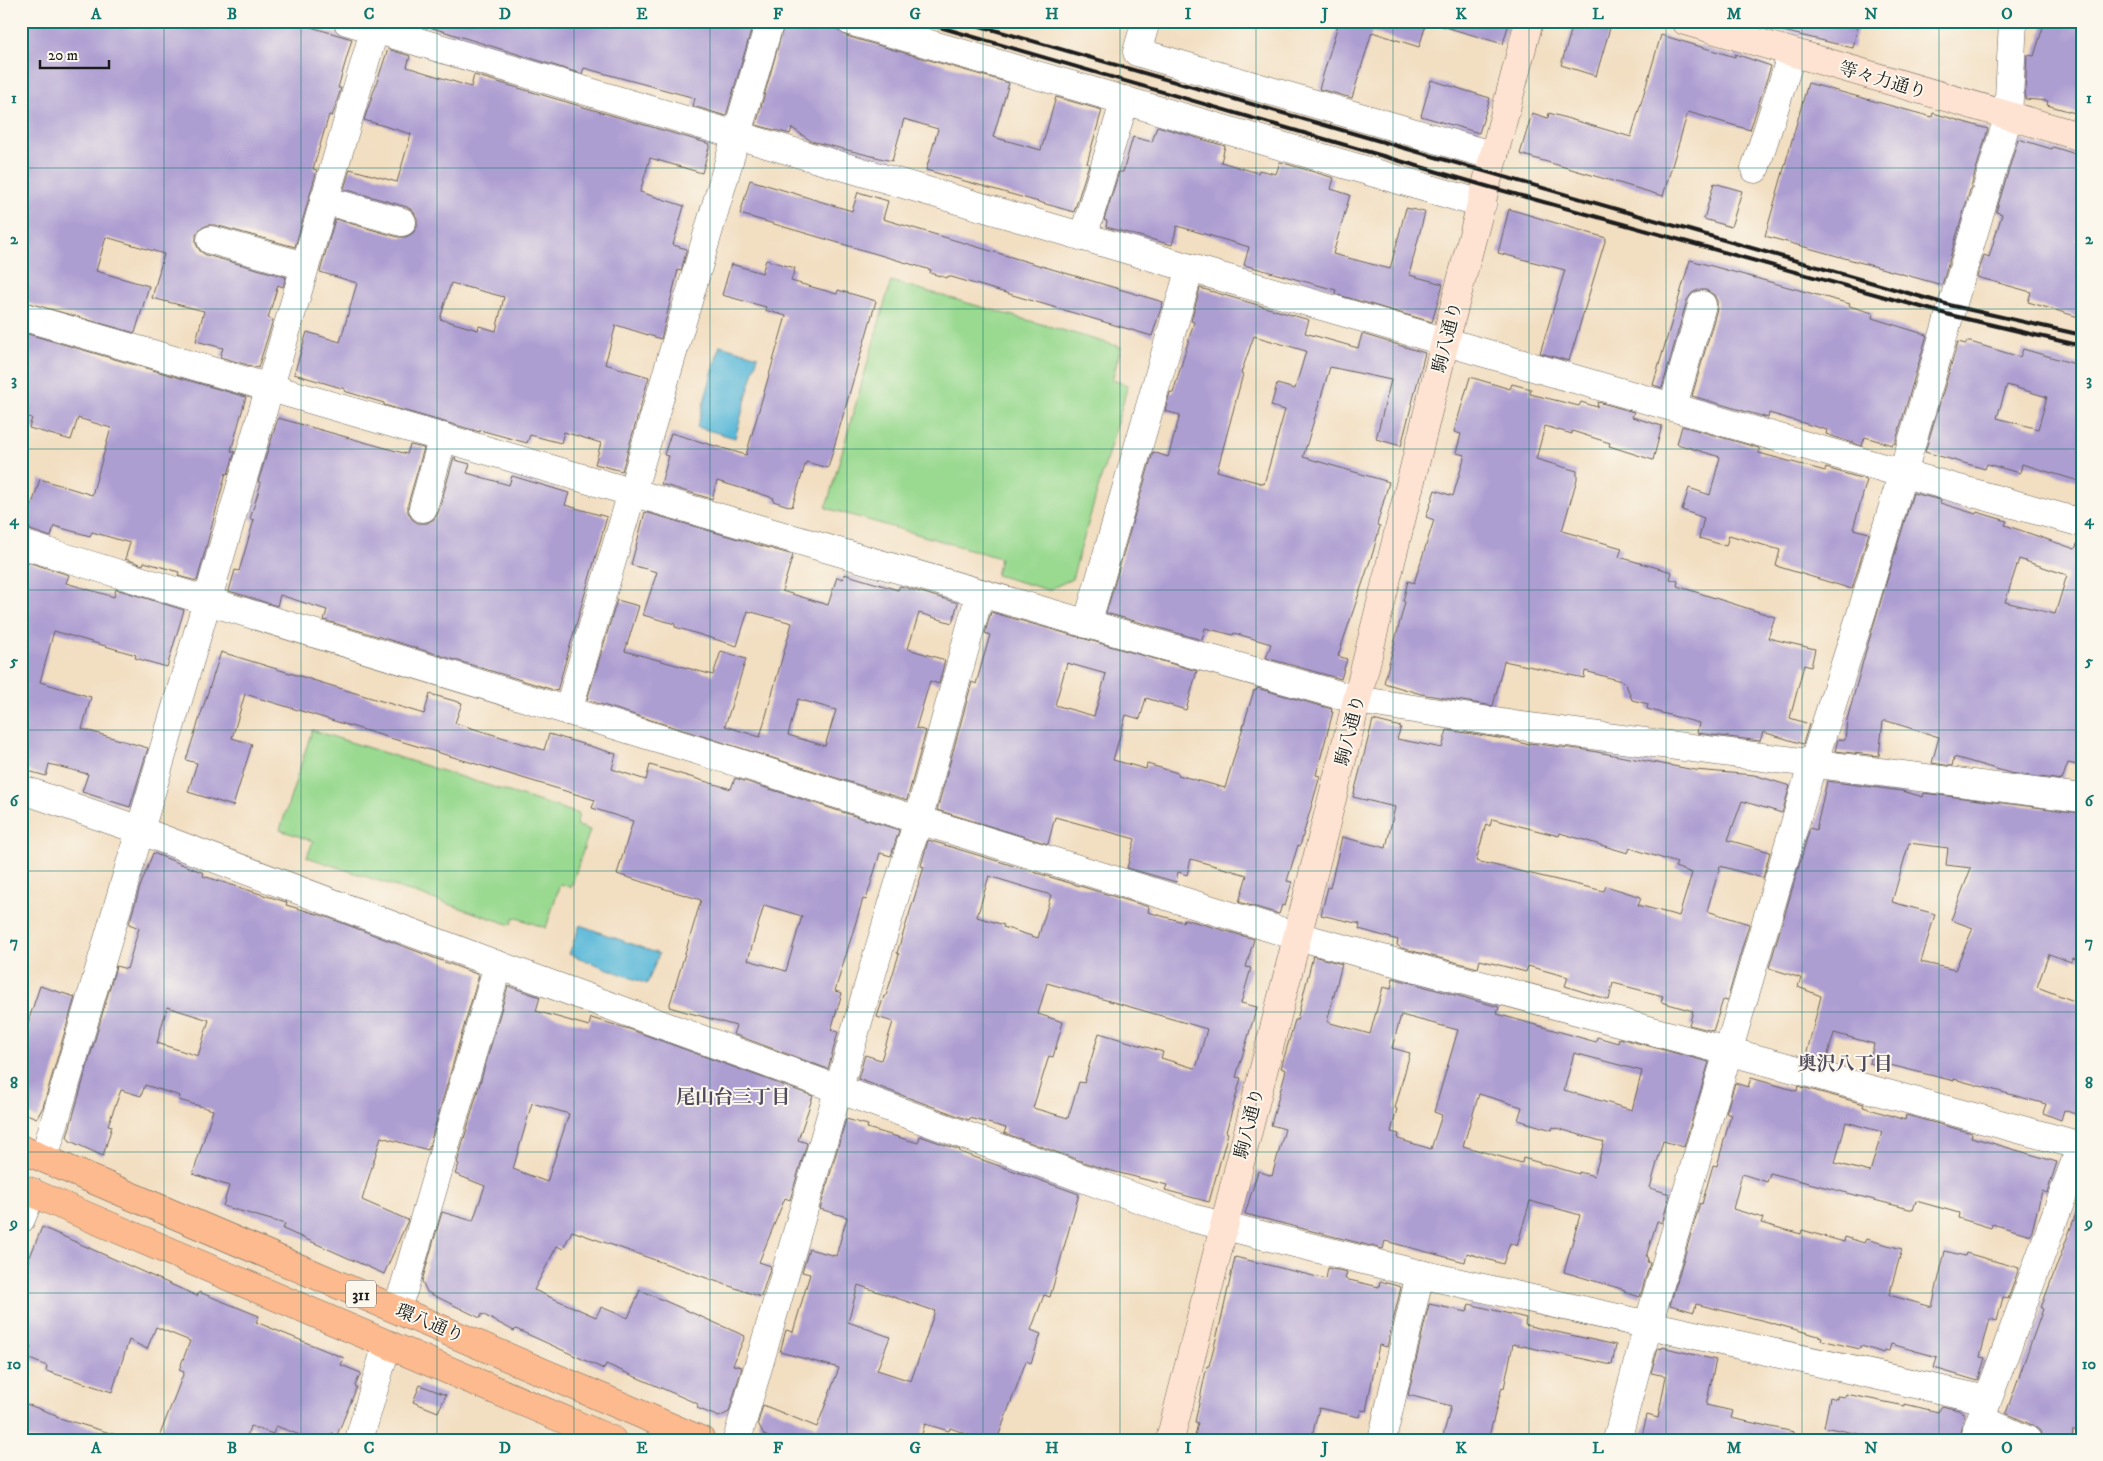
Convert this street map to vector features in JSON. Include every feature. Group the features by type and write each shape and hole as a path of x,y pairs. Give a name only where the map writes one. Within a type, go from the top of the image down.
{"main road":[{"name":"環八通り","path":"33,1154 701,1440"},
{"name":"環八通り","path":"27,1190 612,1440"}],"street":[{"path":"347,21 376,25 1083,237 2082,523"},
{"path":"568,711 770,21"},
{"path":"850,21 1482,204"},
{"path":"1146,21 1138,52 1494,156"},
{"name":"駒八通り","path":"1170,1440 1357,700 1445,342 1529,21"},
{"name":"等々力通り","path":"1685,21 2008,117 2082,137"},
{"path":"1617,1440 1648,1325 1812,764 1860,616 2008,117 2013,21"},
{"path":"33,1154 140,831 206,600 376,25"},
{"path":"1755,169 1792,53"},
{"path":"1083,237 1125,100"},
{"path":"324,200 402,222"},
{"path":"211,240 305,266"},
{"path":"1087,624 1190,268"},
{"path":"1673,406 1702,305"},
{"path":"21,316 270,386 1087,624 1357,700 1521,726 2082,798"},
{"path":"423,508 443,437"},
{"path":"21,544 739,762 918,820 1297,936 1453,976 2081,1145 1980,1419"},
{"path":"737,1440 918,820 980,592"},
{"path":"21,789 140,831 838,1090 1192,1218 1420,1274 1648,1325 1980,1419 2027,1440"},
{"path":"396,1308 404,1288 498,965"},
{"path":"21,1219 27,1190"},
{"path":"1382,1440 1420,1274"},
{"path":"360,1440 387,1344"}],"green space":[{"path":"891,281 1121,347 1112,380 1128,385 1072,579 1048,590 996,575 1000,558 826,508"},
{"path":"312,730 579,814 576,825 590,830 571,887 560,884 546,928 514,917 511,925 307,857 313,841 280,830"}],"water":[{"path":"720,345 758,356 735,438 697,427"},
{"path":"580,925 659,954 647,984 569,954"}],"building":[{"path":"21,21 138,21 159,27 161,21 290,21 352,39 338,88 341,88 332,116 329,115 313,169 317,170 295,247 215,225 208,225 200,229 196,235 196,244 200,251 206,255 286,277 283,287 278,285 268,318 273,320 258,368 220,357 223,348 196,341 204,311 152,298 164,254 106,237 96,271 149,286 135,333 21,301"},
{"path":"427,21 754,21 726,116 693,106 695,98 584,68 582,74 426,26"},
{"path":"785,21 806,21 837,29 846,36 1009,83 993,137 1041,150 1056,97 1102,110 1087,163 1089,164 1074,212 926,170 938,129 904,119 892,161 811,141 792,128 790,134 756,125"},
{"path":"1339,21 1427,21 1419,47 1372,32 1352,98 1319,89"},
{"path":"1442,21 1493,21 1508,26 1503,44 1442,26"},
{"path":"1574,21 1612,21 1596,76 1561,65"},
{"path":"1771,21 1859,21 1853,48 1771,28"},
{"path":"2045,21 2082,21 2082,115 2047,105 2048,101 2025,99 2027,55 2034,56"},
{"path":"1661,35 1735,57 1735,54 1771,66 1750,130 1688,112 1663,196 1520,154 1532,113 1548,118 1549,113 1631,137"},
{"path":"388,49 410,56 407,67 471,87 474,75 710,144 702,173 650,158 640,192 684,206 673,245 687,249 681,271 678,270 661,339 616,325 605,364 649,377 622,471 595,464 601,443 564,432 561,443 530,435 527,443 384,405 384,403 344,391 345,389 294,374 307,332 340,342 357,283 320,272 335,219 398,237 406,237 413,233 417,227 417,218 413,211 407,207 344,189 350,169 397,182 411,134 364,120","holes":["451,283 504,297 496,331 479,326 478,330 440,319"]},
{"path":"1431,80 1490,98 1479,133 1421,116"},
{"path":"1808,83 1932,117 1933,113 1988,129 1942,285 1765,236"},
{"path":"1157,126 1225,146 1221,162 1258,173 1259,170 1276,174 1280,162 1334,178 1331,189 1350,195 1333,254 1390,269 1406,208 1425,212 1409,275 1443,284 1432,322 1335,294 1336,290 1244,265 1249,247 1177,226 1172,245 1106,227 1107,221 1104,220 1119,172 1123,172 1133,137 1152,142"},
{"path":"2018,139 2082,156 2082,220 2076,240 2082,242 2082,318 2028,302 2031,292 1977,277 1984,255 1989,257 2002,214 1996,212"},
{"path":"750,180 852,211 858,192 888,201 883,219 1163,302 1152,336 948,276 947,278 930,273 931,270 740,214"},
{"path":"1714,183 1742,191 1731,227 1704,219"},
{"path":"1509,209 1606,238 1569,361 1540,353 1565,270 1498,253"},
{"path":"766,260 795,268 791,281 837,294 838,290 876,301 828,468 806,462 792,507 773,501 774,498 717,481 712,499 661,484 669,456 664,455 671,433 746,455 786,316 765,310 766,307 722,295 731,264 762,273"},
{"path":"1690,260 1850,304 1849,306 1873,313 1872,318 1927,335 1895,444 1893,443 1892,445 1865,437 1862,446 1826,434 1827,430 1769,413 1768,418 1692,396 1717,309 1717,301 1714,295 1706,290 1698,290 1692,293 1687,300 1662,388 1653,385"},
{"path":"1200,288 1309,320 1305,333 1358,348 1362,334 1425,353 1401,446 1376,439 1391,380 1330,367 1303,457 1389,482 1377,525 1380,526 1373,552 1338,656 1347,659 1341,679 1266,658 1271,644 1234,633 1233,635 1205,628 1202,640 1106,613 1153,452 1168,457 1180,415 1165,411 1170,392 1173,393 1194,322 1191,321","holes":["1254,336 1306,351 1295,389 1277,384 1271,406 1285,410 1264,484 1217,471 1243,374 1241,373"]},
{"path":"21,332 246,397 231,451 235,452 228,474 226,473 197,581 178,576 179,572 144,562 143,565 125,559 130,543 92,532 90,536 54,526 51,537 25,527 40,479 92,495 111,428 78,418 71,440 29,428 32,418 21,415"},
{"path":"1967,341 2020,357 2023,349 2082,366 2082,482 2022,464 2020,473 1987,464 1985,469 1925,452 1958,342 1966,344","holes":["2007,385 2047,397 2038,429 1997,418"]},
{"path":"1470,377 1510,389 1512,384 1531,389 1530,394 1579,406 1581,402 1597,407 1598,402 1634,412 1632,417 1662,426 1653,460 1609,446 1610,443 1572,431 1572,434 1545,426 1536,459 1577,471 1577,479 1562,531 1622,548 1619,557 1672,572 1670,579 1678,581 1677,586 1775,617 1768,638 1815,649 1811,667 1804,665 1790,718 1809,724 1803,744 1763,732 1760,741 1697,733 1699,723 1647,709 1648,704 1632,700 1625,682 1585,671 1584,678 1504,661 1493,706 1421,694 1384,683 1405,602 1403,601 1408,581 1414,583 1434,520 1426,517 1435,490 1453,496 1465,455 1456,453 1461,434 1454,432"},
{"path":"278,418 407,454 410,445 424,448 408,504 408,512 412,519 418,523 427,523 434,519 438,513 454,457 456,458 455,460 470,464 467,473 509,485 512,476 569,493 565,505 607,517 557,691 324,620 327,610 280,595 277,606 229,591 235,570 239,571 254,520 250,519 261,483 258,482"},
{"path":"1682,426 1759,448 1759,453 1825,471 1826,468 1867,480 1853,529 1869,533 1852,589 1776,566 1780,550 1729,535 1726,546 1699,538 1704,518 1682,510 1689,488 1710,495 1720,457 1677,444"},
{"path":"1913,493 1941,500 1940,503 1976,514 1977,512 2007,521 2005,525 2075,549 2078,542 2082,542 2082,766 2068,763 2062,780 2010,773 1954,757 1952,766 1932,763 1939,737 1887,721 1883,721 1879,756 1835,751 1838,739 1845,740 1847,720","holes":["2019,559 2067,575 2055,614 2005,602"]},
{"path":"645,512 793,555 782,591 828,605 837,577 843,579 844,574 898,590 900,586 958,603 952,623 919,613 908,649 945,660 939,684 930,681 916,728 926,731 907,800 587,700 617,600 639,606 625,651 713,675 721,651 746,659 725,726 760,737 792,623 748,611 737,646 675,627 675,624 643,615 657,572 631,565","holes":["798,699 836,710 825,746 788,735"]},
{"path":"21,560 69,575 66,583 114,597 116,589 184,610 167,667 135,658 136,655 54,631 40,682 91,697 82,729 148,748 130,807 82,792 88,774 49,764 46,776 21,769"},
{"path":"991,612 1197,671 1186,710 1146,698 1140,719 1126,715 1113,760 1146,769 1147,764 1225,788 1254,690 1256,691 1257,688 1332,709 1331,712 1333,712 1316,775 1320,776 1300,846 1298,845 1287,881 1292,882 1285,906 1282,905 1279,914 1239,902 1247,875 1191,859 1187,875 1178,872 1176,882 1127,868 1135,839 1055,817 1048,844 937,810 972,682 976,684 990,635 985,633","holes":["1067,663 1106,674 1094,716 1055,705"]},
{"path":"221,652 424,714 430,694 462,703 455,723 544,750 549,734 616,754 612,769 646,780 650,765 731,789 735,778 899,830 891,856 880,853 866,900 863,899 835,991 842,993 831,1030 838,1032 828,1069 733,1034 736,1026 669,1007 701,900 617,874 633,821 592,808 595,800 245,694 232,738 252,744 233,806 188,792 197,763 186,760","holes":["764,905 802,916 786,971 748,960"]},
{"path":"1373,720 1401,727 1397,739 1442,748 1447,730 1512,740 1529,745 1529,743 1586,750 1695,770 1754,775 1790,786 1782,813 1742,801 1728,840 1770,852 1763,878 1720,866 1707,911 1749,924 1727,1001 1723,1000 1713,1031 1689,1025 1693,1011 1661,1002 1663,996 1613,983 1609,1000 1565,986 1568,977 1528,966 1526,972 1480,960 1478,968 1401,948 1397,945 1398,940 1359,929 1360,924 1321,915 1328,887 1330,888 1342,837 1386,848 1395,807 1353,797","holes":["1492,819 1559,836 1560,833 1628,853 1630,848 1677,863 1675,867 1692,873 1679,916 1638,905 1641,897 1606,886 1604,891 1476,861 1486,824 1490,826"]},
{"path":"1827,781 1902,791 1923,797 1924,793 2082,813 2082,961 2073,958 2071,962 2049,954 2037,987 2082,1004 2082,1104 2078,1115 2064,1110 2061,1120 2043,1113 2046,1104 1954,1079 1954,1081 1890,1065 1889,1068 1869,1063 1874,1044 1834,1033 1826,1061 1806,1056 1821,996 1798,987 1801,978 1769,968 1810,828 1816,830","holes":["1909,843 1948,848 1946,865 1971,868 1951,920 1973,928 1955,970 1921,962 1935,914 1892,902"]},
{"path":"928,840 1149,907 1148,912 1183,922 1184,919 1254,939 1246,967 1251,968 1241,1003 1257,1007 1236,1077 1241,1078 1209,1202 1165,1190 1167,1185 1100,1168 1004,1133 1006,1128 970,1118 969,1120 858,1079 865,1055 881,1060 893,1022 877,1017 884,996 886,996 899,954 897,953 924,867 921,866","holes":["989,876 1051,895 1038,938 977,917","1047,983 1207,1029 1197,1065 1194,1068 1161,1058 1163,1052 1099,1033 1084,1083 1079,1082 1068,1118 1033,1108 1049,1056 1053,1057 1063,1022 1038,1014"]},
{"path":"153,853 204,873 203,876 287,902 286,905 324,916 479,975 428,1150 381,1137 362,1200 408,1220 384,1274 283,1229 285,1224 223,1206 229,1186 193,1174 213,1110 179,1100 180,1096 145,1085 141,1096 121,1090 108,1125 112,1126 103,1156 70,1141 67,1137 116,966 127,969 139,928 129,924","holes":["167,1007 209,1020 198,1056 157,1043"]},
{"path":"1313,956 1342,964 1327,1022 1370,1034 1383,987 1391,989 1393,978 1499,1007 1497,1014 1596,1042 1597,1037 1618,1043 1619,1038 1709,1062 1684,1147 1663,1141 1650,1188 1670,1194 1662,1223 1657,1221 1646,1257 1648,1258 1647,1262 1650,1263 1640,1297 1624,1292 1625,1290 1564,1272 1580,1215 1530,1201 1517,1246 1510,1243 1503,1264 1467,1253 1465,1262 1385,1241 1383,1249 1245,1214 1258,1171 1272,1176 1285,1129 1271,1125 1286,1070 1281,1068 1295,1020 1297,1020","holes":["1401,1015 1458,1030 1434,1112 1442,1115 1431,1149 1398,1139 1399,1134 1391,1132 1397,1109 1395,1108 1410,1053 1392,1048","1574,1053 1642,1071 1632,1110 1564,1090","1479,1094 1522,1107 1518,1120 1552,1130 1553,1127 1604,1142 1594,1176 1579,1172 1579,1174 1523,1158 1522,1163 1463,1146"]},
{"path":"40,986 75,997 43,1107 37,1118 21,1112 21,1020 28,1022"},
{"path":"508,986 540,997 536,1011 589,1026 591,1018 629,1029 813,1096 798,1140 807,1143 790,1200 785,1198 759,1262 771,1266 761,1297 572,1231 563,1249 557,1246 534,1290 596,1317 601,1307 628,1318 640,1290 745,1336 733,1365 742,1367 729,1412 719,1417 697,1408 698,1404 606,1364 604,1369 516,1329 514,1331 482,1314 480,1318 427,1292 422,1281 442,1212 473,1221 485,1186 455,1174 459,1164 457,1163","holes":["532,1103 569,1114 547,1182 513,1169"]},
{"path":"1751,1078 1797,1091 1798,1086 1864,1104 1863,1107 1905,1120 1906,1115 1972,1133 1971,1137 2057,1162 2047,1193 2042,1191 2031,1235 1992,1224 1991,1228 1958,1218 1959,1213 1916,1201 1913,1210 1770,1173 1767,1182 1742,1174 1733,1209 1763,1218 1761,1223 1801,1234 1802,1230 1844,1242 1845,1237 1864,1243 1866,1239 1902,1249 1889,1295 1932,1307 1945,1251 1965,1256 1966,1253 2019,1268 2008,1299 2003,1297 1997,1321 1990,1319 1980,1357 1985,1358 1978,1381 1934,1368 1937,1357 1891,1344 1889,1351 1885,1350 1884,1353 1861,1346 1860,1349 1821,1340 1822,1337 1765,1321 1696,1304 1694,1312 1670,1305 1700,1203 1702,1204 1713,1165 1717,1166 1731,1115 1726,1113 1735,1083 1748,1087","holes":["1846,1122 1882,1132 1870,1172 1835,1163"]},
{"path":"846,1119 868,1125 867,1128 918,1143 920,1136 1079,1194 1050,1297 1044,1295 1031,1330 1041,1334 1031,1363 1026,1361 997,1440 983,1440 950,1428 949,1431 925,1424 920,1440 775,1440 764,1435 758,1423 763,1405 817,1427 839,1368 780,1352 786,1330 793,1332 810,1274 802,1272 809,1249 836,1256 847,1217 820,1209","holes":["858,1285 935,1311 911,1381 877,1370 890,1337 848,1322"]},
{"path":"2080,1203 2082,1203 2082,1421 2078,1431 2073,1430 2072,1440 2042,1440 2040,1431 2034,1426 2006,1413 2043,1309 2041,1308"},
{"path":"42,1227 197,1296 199,1292 259,1316 256,1322 344,1358 341,1365 361,1373 337,1435 332,1433 329,1440 313,1440 276,1426 273,1434 250,1426 246,1440 158,1440 184,1372 179,1370 190,1341 156,1327 147,1349 129,1340 112,1392 46,1371 47,1366 27,1358 31,1347 21,1343 21,1279"},
{"path":"1235,1257 1326,1279 1328,1268 1347,1272 1345,1279 1379,1287 1380,1281 1401,1287 1387,1347 1379,1345 1366,1411 1361,1410 1359,1417 1319,1408 1311,1440 1194,1440 1198,1423 1195,1422 1207,1366 1209,1366 1222,1316"},
{"path":"1429,1304 1467,1312 1469,1304 1526,1318 1525,1325 1616,1345 1612,1365 1513,1344 1504,1388 1502,1387 1488,1440 1442,1440 1451,1406 1408,1395"},
{"path":"1662,1347 1716,1360 1706,1405 1733,1411 1731,1418 1794,1432 1794,1440 1641,1440 1647,1415 1658,1418 1666,1376 1651,1373 1658,1348 1662,1349"},
{"path":"420,1385 446,1395 438,1412 413,1402"},
{"path":"1846,1394 1905,1406 1905,1404 1938,1412 1942,1406 1958,1410 1965,1414 1958,1440 1889,1440 1824,1427 1830,1397 1837,1399 1837,1396 1845,1397"},
{"path":"21,1402 56,1415 56,1417 117,1435 117,1440 34,1440 21,1435"}],"railway":[{"path":"919,21 1486,186 1950,315 2082,346"},
{"path":"963,21 1953,306 2082,335"}],"district":[{"name":"奥沢八丁目","path":"1845,1063"},
{"name":"尾山台三丁目","path":"733,1096"}]}
